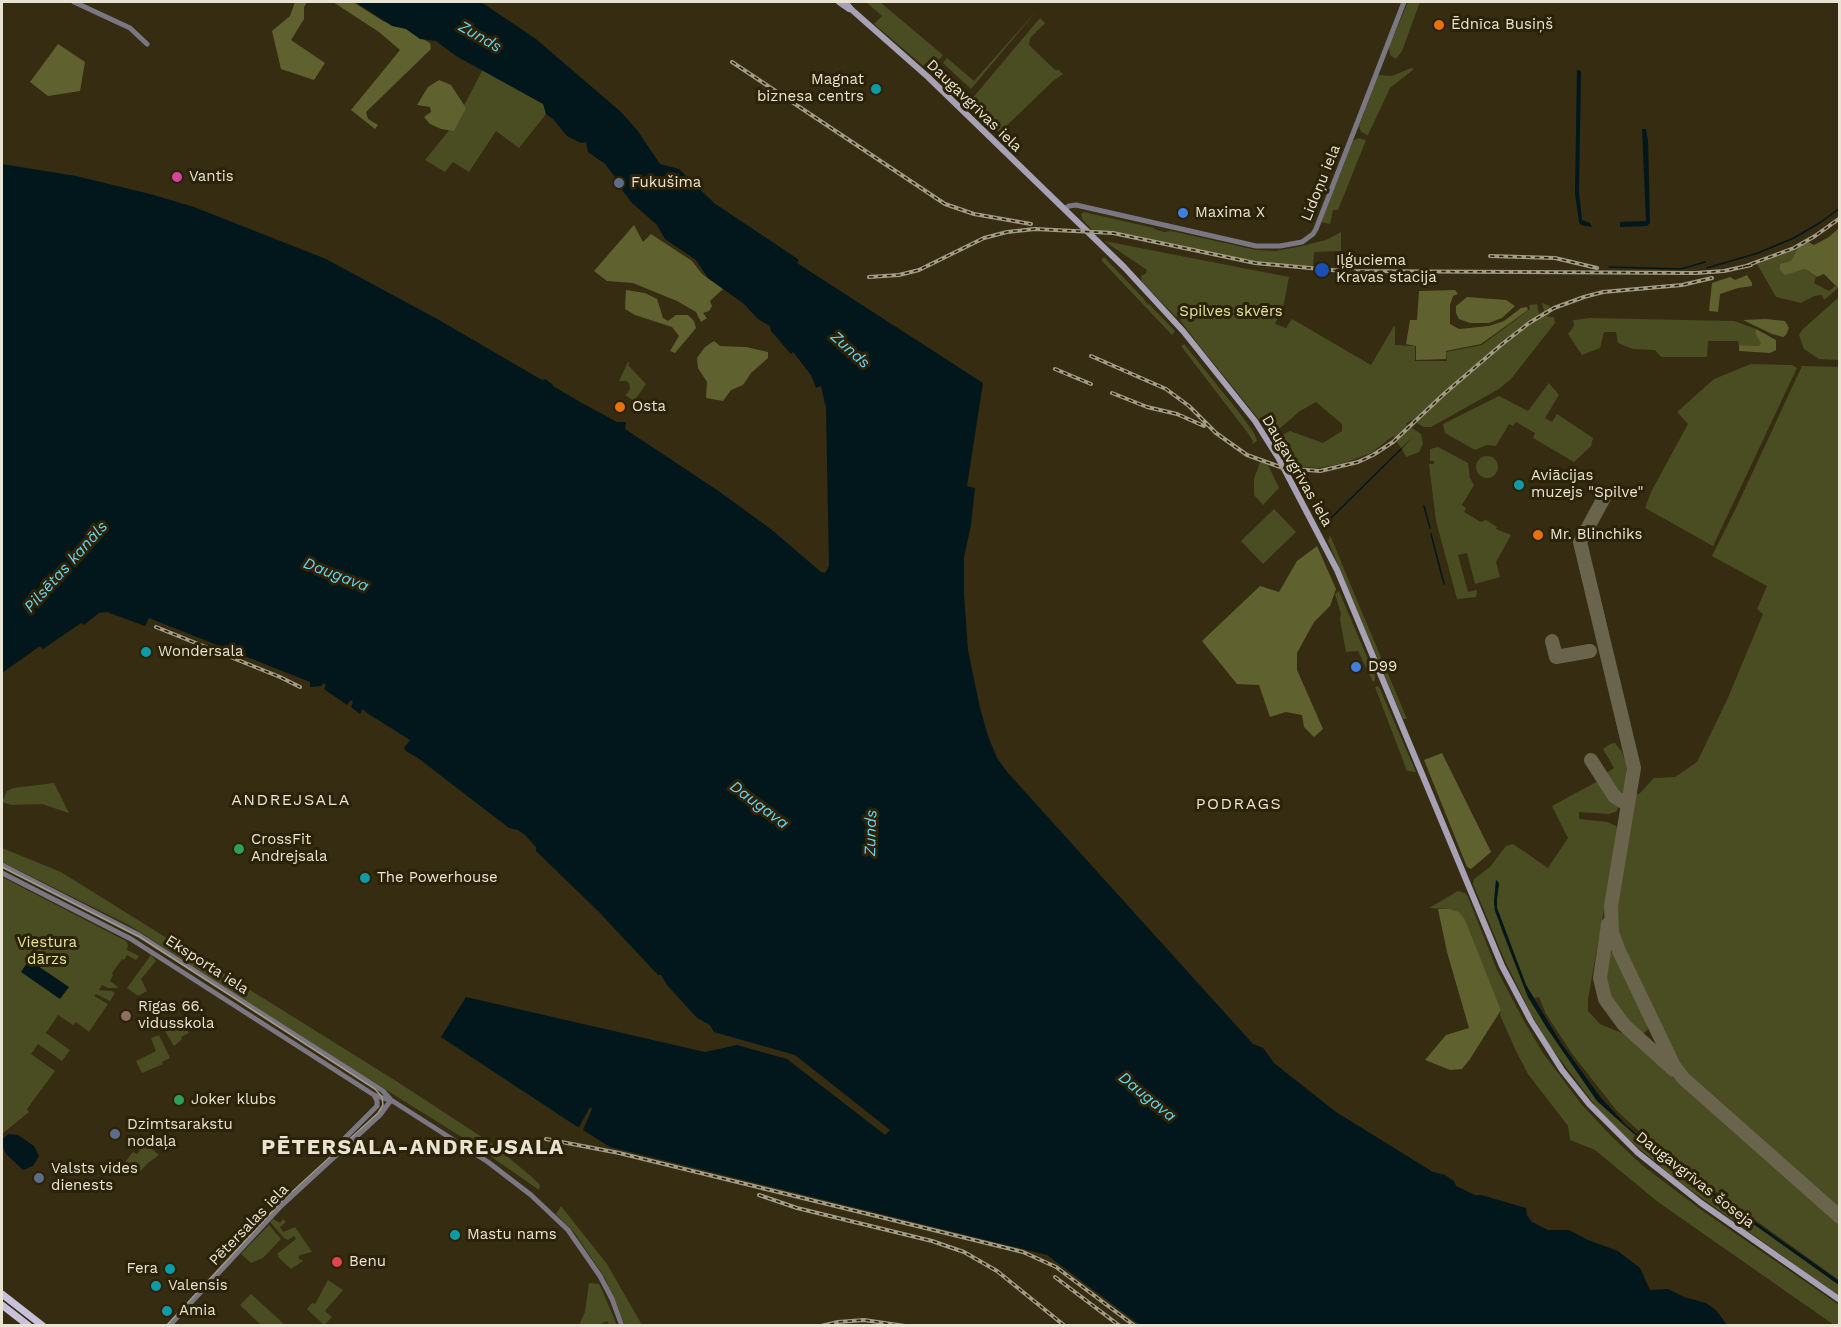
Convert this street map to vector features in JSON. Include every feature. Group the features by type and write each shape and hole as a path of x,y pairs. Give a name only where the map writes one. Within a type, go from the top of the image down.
{"main road":[{"name":"Daugavgrīvas iela","path":"839,2 852,10"},
{"name":"Daugavgrīvas iela","path":"845,2 928,77 1116,259 1183,331 1255,421 1279,459 1337,570 1473,897"},
{"name":"Daugavgrīvas šoseja","path":"1473,897 1519,1000 1543,1042 1589,1104 1630,1146 1668,1178 1839,1300"},
{"path":"2,1294 43,1326"},
{"path":"2,1305 29,1326"}],"street":[{"path":"74,2 129,28 147,44"},
{"name":"Lidoņu iela","path":"1064,209 1076,205 1256,246 1280,246 1298,243 1309,238 1318,225 1404,2"},
{"name":"Eksporta iela","path":"2,865 139,935 478,1155 531,1195 568,1230 592,1263 612,1299 622,1326"},
{"name":"Eksporta iela","path":"2,873 138,943 374,1095 391,1100"},
{"name":"Pētersalas iela","path":"349,1144 345,1138 377,1106 374,1095"},
{"name":"Pētersalas iela","path":"170,1326 280,1207 380,1115 391,1100"}],"green space":[{"path":"295,2 307,2 304,7 304,19 291,40 325,63 314,80 281,69 272,31 290,16"},
{"path":"333,2 353,2 383,21 406,29 430,43 431,49 366,112 368,119 378,125 375,129 351,110 400,50 379,32"},
{"path":"866,2 880,2 943,55 933,67 927,69 874,24 882,16"},
{"path":"1408,2 1420,2 1402,51 1396,59 1390,55 1389,47"},
{"path":"1038,9 971,89 943,63 947,58 974,81"},
{"path":"1040,18 1045,23 1030,38 1029,45 1055,70 1063,74 999,133 971,100"},
{"path":"58,44 85,62 80,91 48,96 30,82"},
{"path":"1411,68 1414,69 1390,88 1368,135 1361,132 1359,126 1378,75 1392,76"},
{"path":"483,69 544,104 546,114 519,148 496,131 469,172 453,162 445,172 425,160 455,123"},
{"path":"439,80 451,85 466,108 454,131 430,124 424,117 431,112 430,107 417,105 428,87"},
{"path":"1358,138 1366,140 1338,210 1333,210 1330,224 1321,222 1353,141"},
{"path":"1084,212 1164,232 1171,231 1256,250 1276,251 1302,246 1326,240 1341,232 1341,251 1314,252 1313,267 1257,262 1111,232 1093,231 1082,219 1081,214"},
{"path":"634,225 643,242 651,234 692,261 702,274 723,289 710,301 712,306 709,311 703,313 707,318 701,322 696,312 677,301 633,283 607,281 594,271"},
{"path":"1839,228 1840,286 1838,288 1824,274 1817,277 1805,269 1785,275 1780,270 1780,264 1791,261 1799,246 1808,242 1814,245 1829,237"},
{"name":"Spilves skvērs","path":"1104,241 1289,277 1284,303 1275,324 1286,328 1292,319 1371,365 1394,326 1395,345 1415,346 1415,361 1447,361 1446,352 1482,345 1530,309 1529,305 1537,304 1539,314 1544,311 1542,303 1550,306 1551,312 1547,317 1554,317 1555,323 1511,379 1499,389 1431,427 1424,427 1411,420 1406,424 1421,434 1423,444 1419,452 1406,457 1402,449 1413,437 1401,448 1393,436 1371,453 1344,463 1319,468 1286,465 1278,443 1281,436 1290,431 1323,443 1342,431 1342,424 1316,402 1300,411 1278,430 1272,431 1265,427 1198,344 1180,320 1182,318 1179,315 1176,317 1142,282 1141,276 1147,270"},
{"path":"1799,246 1785,274 1805,269 1816,277 1814,283 1829,291 1835,286 1838,288 1824,300 1822,295 1814,296 1801,303 1776,297 1757,264"},
{"path":"1104,257 1175,331 1172,335 1101,260"},
{"path":"1747,275 1752,286 1720,294 1718,312 1709,311 1712,283 1730,277 1735,280"},
{"path":"626,290 645,293 657,299 663,318 668,321 676,315 688,315 694,321 696,328 675,353 670,351 679,336 672,327 635,315 625,309"},
{"path":"1455,290 1458,294 1453,296 1450,305 1450,324 1459,329 1489,326 1504,321 1521,308 1527,307 1528,310 1481,344 1446,351 1446,359 1416,360 1416,346 1406,344 1410,320 1417,320 1419,291"},
{"path":"1467,297 1506,300 1515,306 1502,318 1489,323 1470,323 1459,319 1456,313 1456,306"},
{"path":"1838,298 1840,299 1839,360 1819,359 1804,349 1799,335"},
{"path":"1590,318 1734,321 1756,329 1755,333 1762,343 1759,346 1739,345 1738,341 1708,341 1707,357 1661,357 1655,350 1633,349 1618,343 1616,332 1604,332 1600,348 1582,355 1568,334 1574,326 1573,320"},
{"path":"1743,320 1785,321 1789,328 1786,335 1783,337 1772,334"},
{"path":"1756,329 1776,340 1776,350 1770,353 1739,351 1739,345 1759,346 1761,343 1755,333"},
{"path":"714,341 720,346 746,347 768,352 768,358 751,373 743,385 731,390 723,401 706,398 707,382 698,368 697,358 705,347"},
{"path":"1184,344 1238,411 1257,441 1252,444 1253,441 1247,432 1181,346"},
{"path":"628,362 630,363 628,365 646,384 634,401 625,395 630,389 629,383 619,381"},
{"path":"1751,364 1792,365 1797,368 1713,546 1645,508 1651,492 1688,424 1677,412 1714,379"},
{"path":"1802,366 1840,367 1839,1211 1697,1085 1684,1070 1671,1049 1628,960 1614,914 1635,794 1639,794 1654,778 1675,777 1697,762 1727,700 1763,614 1757,609 1767,586 1712,556"},
{"path":"1549,383 1559,395 1545,418 1552,422 1557,414 1593,438 1591,446 1574,462 1533,438 1535,433 1516,422 1513,426 1509,424 1496,446 1487,445 1475,450 1445,433 1443,424 1499,396 1528,411"},
{"path":"1438,447 1468,463 1470,478 1474,485 1462,505 1466,508 1464,512 1481,522 1486,520 1497,527 1496,529 1511,535 1496,562 1500,577 1475,584 1467,553 1458,555 1468,592 1477,590 1476,597 1457,599 1436,521 1429,464 1434,464 1434,461 1430,461 1430,449"},
{"path":"1487,456 1495,459 1498,467 1495,475 1487,478 1479,475 1476,467 1479,459"},
{"path":"1260,462 1268,465 1279,488 1263,505 1254,495 1254,479"},
{"path":"1274,509 1296,532 1263,564 1241,541"},
{"path":"1330,535 1407,719 1403,719 1328,541"},
{"path":"1317,546 1336,589 1330,606 1314,622 1297,653 1297,670 1323,729 1314,737 1304,727 1302,715 1286,712 1270,717 1259,685 1237,684 1202,641 1260,586 1279,592 1297,561"},
{"path":"1339,591 1375,676 1373,682 1358,651 1346,652 1341,614 1335,594"},
{"path":"1378,686 1416,772 1407,771 1375,687"},
{"path":"1615,743 1622,752 1627,765 1624,793 1615,790 1605,774 1614,768 1603,749"},
{"path":"1442,753 1491,852 1471,869 1467,867 1424,760"},
{"path":"1598,781 1618,806 1617,811 1609,814 1579,812 1579,819 1607,822 1616,826 1618,832 1588,999 1588,1011 1600,1024 1624,1034 1839,1223 1839,1280 1667,1157 1616,1110 1573,1055 1546,1014 1539,997 1534,998 1526,985 1497,908 1499,883 1496,880 1494,902 1502,931 1528,997 1597,1101 1661,1158 1839,1285 1839,1296 1675,1179 1628,1139 1597,1108 1550,1046 1531,1014 1505,961 1473,884 1474,879 1490,867 1506,846 1513,844 1548,868 1568,838 1552,806"},
{"path":"54,783 69,813 42,804 11,805 2,802 7,791 13,788"},
{"path":"2,848 61,872 396,1081 491,1143 532,1177 540,1185 539,1190 473,1144 129,925 2,862"},
{"name":"Viestura dārzs","path":"2,877 126,941 127,950 139,956 136,960 127,955 112,973 110,981 117,988 102,985 99,990 115,993 110,1001 96,994 94,996 108,1004 89,1032 76,1022 73,1025 58,1015 46,1033 70,1050 62,1061 38,1044 31,1054 55,1071 27,1109 29,1112 2,1134"},
{"path":"1458,891 1465,893 1468,897 1497,970 1524,1021 1543,1053 1582,1105 1642,1165 1700,1209 1839,1305 1839,1325 1834,1325 1658,1202 1595,1150 1570,1140 1568,1126 1528,1074 1516,1051 1480,959 1449,909 1429,908"},
{"path":"1438,909 1459,912 1465,920 1501,1010 1462,1069 1450,1070 1425,1060 1446,1035 1469,1028 1447,952"},
{"path":"1612,952 1648,1023 1649,1028 1644,1033 1622,1017 1608,997 1605,965 1608,955"},
{"path":"151,955 156,961 141,979 147,991 138,996 127,988"},
{"path":"164,1017 185,1026 189,1033 181,1037 182,1039 174,1046 160,1023"},
{"path":"159,1035 170,1058 162,1062 163,1064 142,1073 136,1061 156,1051 151,1038"},
{"path":"145,1143 159,1155 137,1175 123,1165 133,1152 137,1154"},
{"path":"561,1206 607,1264 642,1325 625,1325 605,1278 574,1232 556,1214"},
{"path":"273,1219 280,1223 283,1219 286,1222 280,1227 283,1232 295,1227 312,1252 300,1255 298,1258 303,1261 291,1269 277,1254 296,1239 294,1236 288,1240 284,1238 270,1222"},
{"path":"269,1225 281,1239 263,1258 251,1263 241,1254"},
{"path":"328,1280 343,1290 325,1311 332,1317 324,1325 307,1309 312,1303 315,1304"},
{"path":"589,1283 599,1284 617,1325 609,1325 607,1321 599,1325 579,1325 585,1312"},
{"path":"251,1294 285,1325 261,1325 240,1305"}],"water":[{"path":"355,2 480,2 487,6 536,39 621,112 637,130 660,164 679,169 714,203 799,260 797,263 983,383 967,486 975,488 971,525 964,557 964,595 968,650 980,708 997,758 1008,773 1253,1044 1263,1048 1274,1063 1336,1112 1433,1172 1445,1175 1454,1181 1456,1186 1475,1195 1526,1208 1527,1215 1532,1222 1548,1230 1569,1230 1618,1251 1640,1268 1650,1290 1668,1289 1684,1297 1706,1303 1716,1310 1727,1325 1140,1325 1047,1255 610,1147 583,1130 592,1109 590,1107 579,1127 576,1126 441,1037 466,997 705,1052 737,1045 787,1059 885,1135 890,1130 795,1055 714,1032 710,1025 697,1018 667,985 661,975 658,975 598,911 536,851 536,847 525,835 509,828 406,751 404,748 410,740 363,709 360,714 351,707 353,702 351,700 347,705 324,689 326,685 324,683 321,686 310,687 310,682 149,618 145,626 107,612 99,613 84,625 81,623 43,649 40,646 2,673 2,164 76,176 150,194 194,207 326,259 439,320 542,380 545,379 580,402 617,422 626,422 625,429 720,492 772,530 821,572 825,573 829,566 826,408 821,386 816,388 811,375 793,352 791,354 771,331 770,326 758,319 744,304 708,278 696,260 665,239 657,225 632,203 618,185 622,182 620,180 617,184 616,178 605,164 588,152 586,142 581,143 567,136 546,114 543,104 456,56 436,41 420,39 406,29 392,26"},
{"path":"1577,70 1581,71 1579,192 1582,220 1590,223 1592,227 1581,225 1579,222 1575,194"},
{"path":"1642,129 1646,129 1648,140 1650,223 1647,226 1620,227 1620,222 1646,221"},
{"path":"1496,880 1499,883 1497,908 1526,985 1561,1043 1601,1098 1626,1125 1663,1157 1839,1281 1839,1285 1661,1158 1597,1101 1528,997 1495,911"},
{"path":"29,960 69,987 60,999 21,972"},
{"path":"8,1134 18,1135 34,1146 39,1156 33,1166 23,1170 6,1154 2,1140"}],"waterway":[{"path":"1707,268 1758,253 1794,238 1840,208"},
{"path":"1609,267 1681,269 1705,262"},
{"path":"1327,522 1401,449"},
{"path":"1424,506 1430,528"},
{"path":"1431,534 1444,584"}],"taxiway":[{"path":"1605,496 1580,542 1634,768 1611,906 1612,933 1674,1066 1683,1078 1840,1217"},
{"path":"1552,641 1556,657 1590,651"},
{"path":"1591,760 1614,796 1628,805"},
{"path":"1608,924 1600,978 1605,999 1624,1025 1674,1070"}],"tram line":[{"path":"2,867 140,937 375,1089 382,1097 383,1105 378,1113 282,1201 166,1326"}],"railway":[{"path":"732,62 945,204 974,214 1031,224"},
{"path":"1743,267 1794,248 1840,218"},
{"path":"869,277 899,275 919,270 984,238 1007,232 1035,229 1113,233 1255,263 1343,271 1696,273 1724,271 1751,265"},
{"path":"1490,256 1555,258 1597,268"},
{"path":"1091,356 1166,389 1189,406 1216,433 1247,455 1283,468 1320,471 1358,462 1393,442 1501,345 1529,323 1554,308 1603,292 1682,285 1712,278"},
{"path":"1055,369 1091,384"},
{"path":"1112,393 1147,407 1177,414 1204,426"},
{"path":"156,627 300,687"},
{"path":"546,1139 619,1153 1023,1252 1056,1267 1135,1326"},
{"path":"759,1195 797,1208 932,1241 964,1252 997,1271 1065,1326"},
{"path":"1055,1277 1120,1326"},
{"path":"821,1326 864,1320 905,1326"}],"place":[{"name":"Ēdnīca Busiņš","path":"1439,25"},
{"name":"Magnat biznesa centrs","path":"876,89"},
{"name":"Vantis","path":"177,177"},
{"name":"Fukušima","path":"619,183"},
{"name":"Maxima X","path":"1183,213"},
{"name":"Iļģuciema Kravas stacija","path":"1322,270"},
{"name":"Osta","path":"620,407"},
{"name":"Aviācijas muzejs \"Spilve\"","path":"1519,485"},
{"name":"Mr. Blinchiks","path":"1538,535"},
{"name":"Wondersala","path":"146,652"},
{"name":"D99","path":"1356,667"},
{"name":"CrossFit Andrejsala","path":"239,849"},
{"name":"The Powerhouse","path":"365,878"},
{"name":"Rīgas 66. vidusskola","path":"126,1016"},
{"name":"Joker klubs","path":"179,1100"},
{"name":"Dzimtsarakstu nodaļa","path":"115,1134"},
{"name":"Valsts vides dienests","path":"39,1178"},
{"name":"Mastu nams","path":"455,1235"},
{"name":"Benu","path":"337,1262"},
{"name":"Fera","path":"170,1269"},
{"name":"Valensis","path":"156,1286"},
{"name":"Amia","path":"167,1311"}],"district":[{"name":"ANDREJSALA","path":"291,800"},
{"name":"PODRAGS","path":"1239,804"},
{"name":"PĒTERSALA-ANDREJSALA","path":"413,1148"}],"water label":[{"name":"Zunds","path":"480,37"},
{"name":"Zunds","path":"850,350"},
{"name":"Pilsētas kanāls","path":"66,567"},
{"name":"Daugava","path":"336,575"},
{"name":"Daugava","path":"759,805"},
{"name":"Zunds","path":"871,833"},
{"name":"Daugava","path":"1147,1097"}]}
